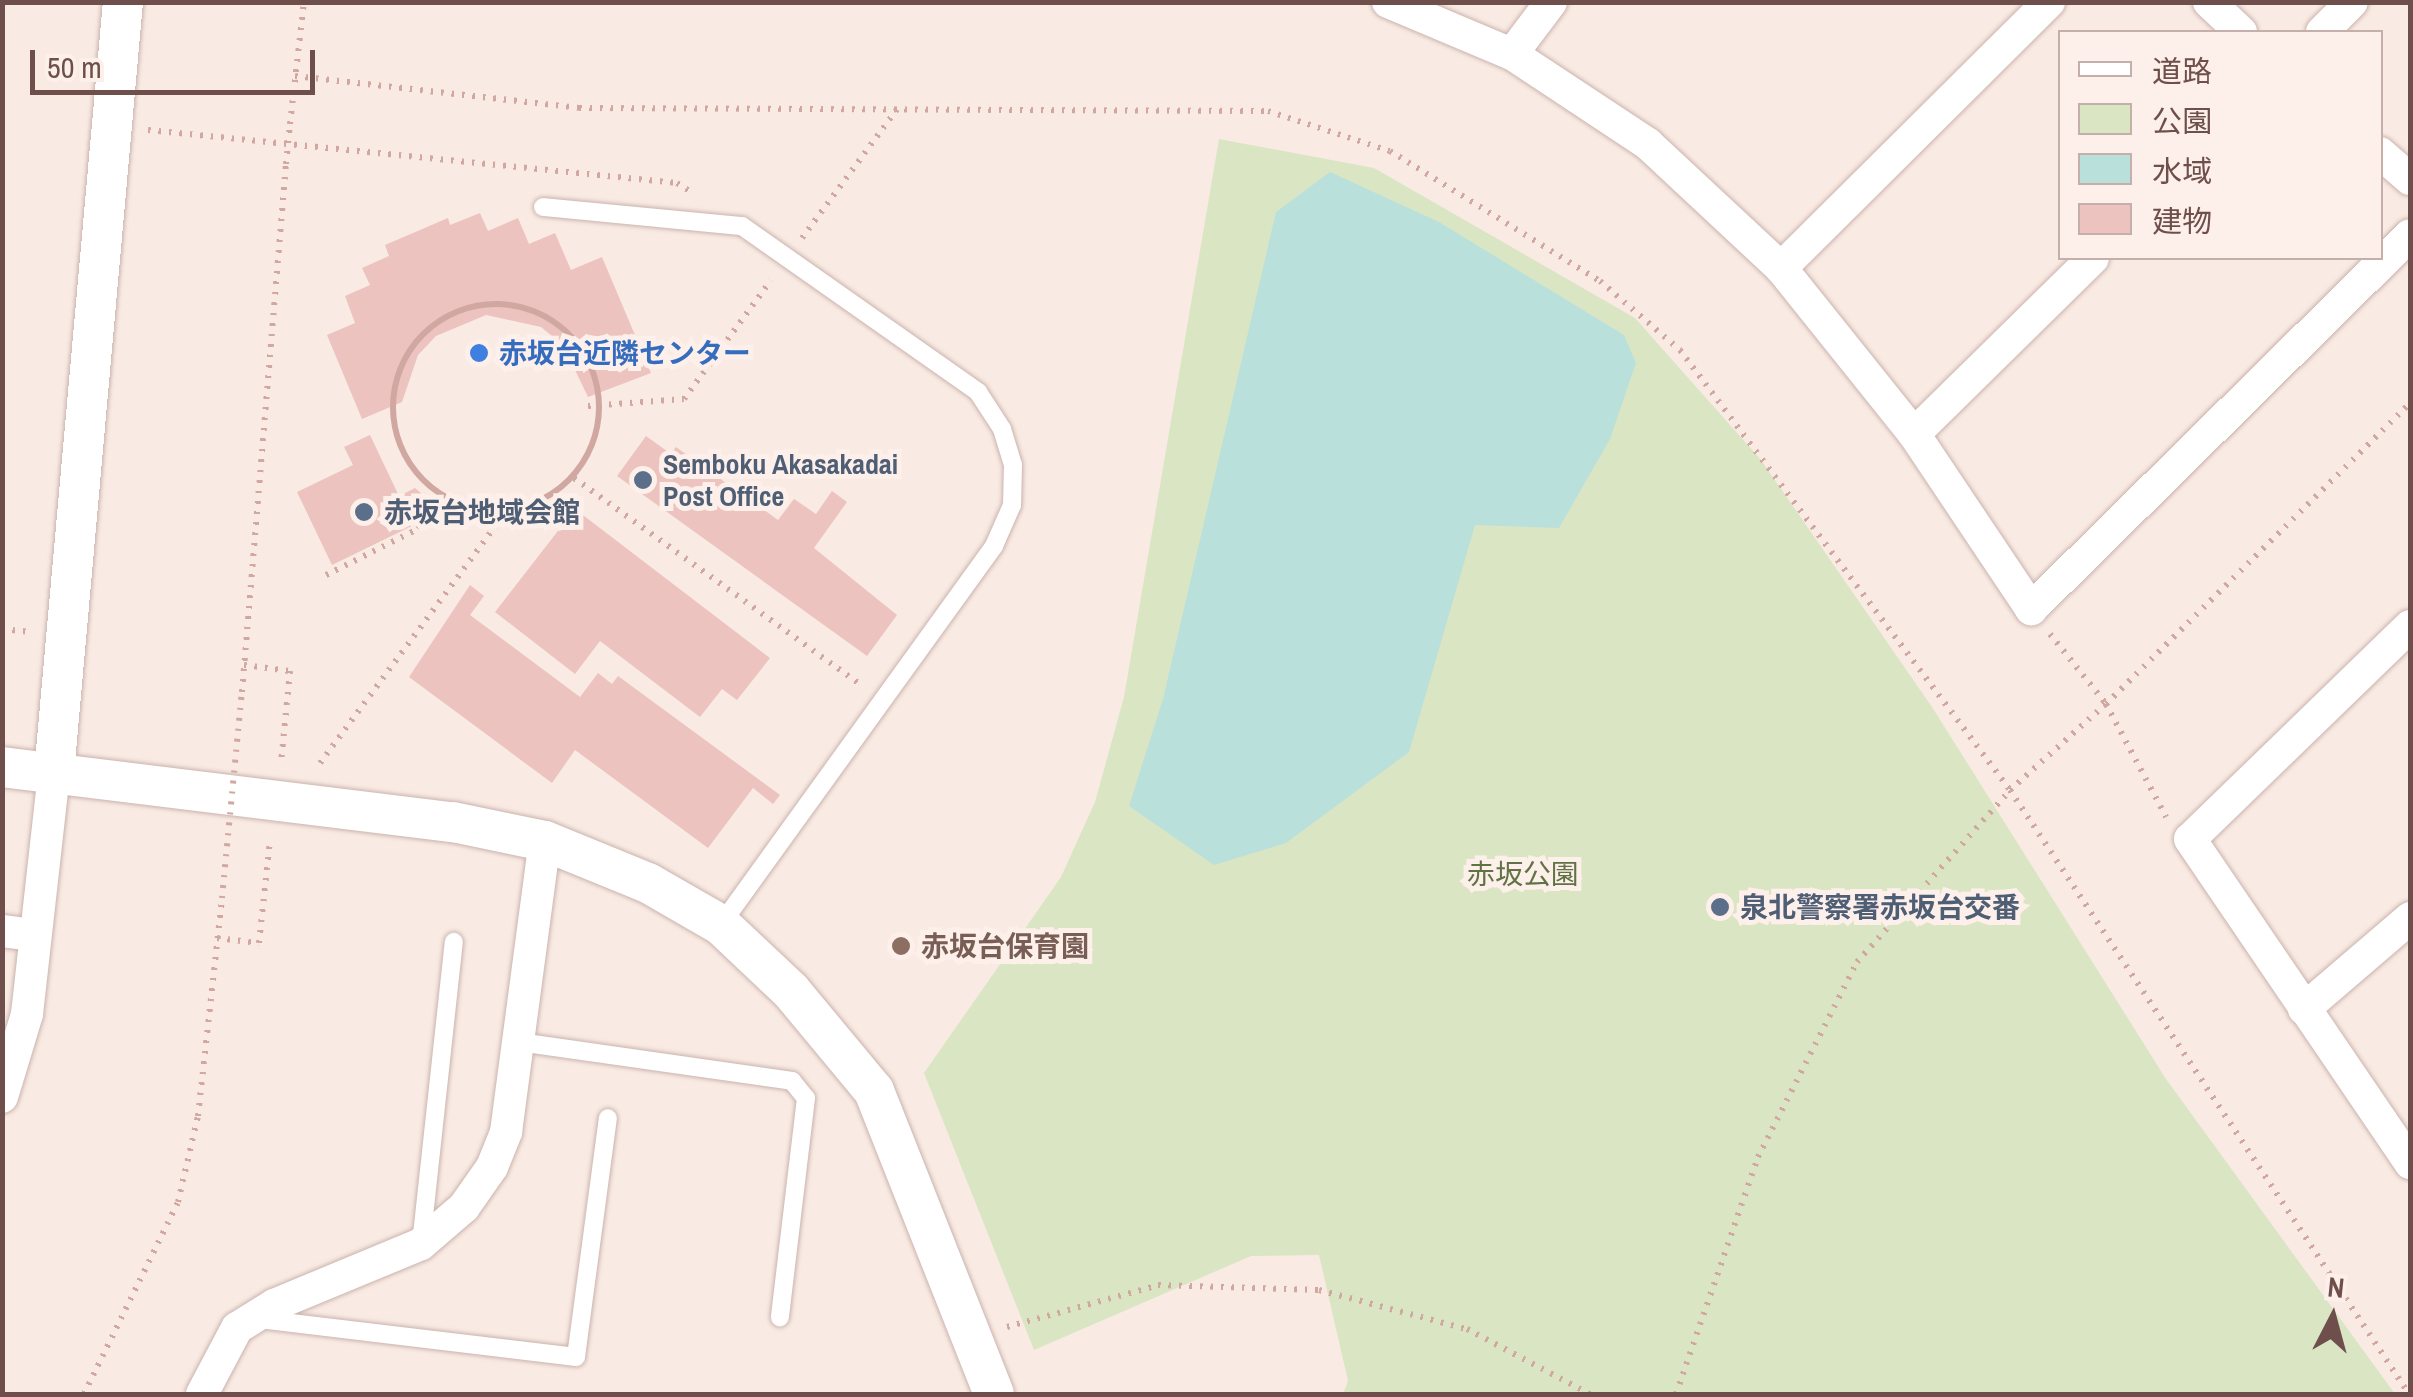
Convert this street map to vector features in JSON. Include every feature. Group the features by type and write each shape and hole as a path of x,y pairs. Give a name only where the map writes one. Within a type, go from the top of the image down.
{"street":[{"path":"2,1098 28,1014 19,932 54,773 123,2"},
{"path":"1388,2 1512,54 1648,144 1781,268 1914,434 2031,609 2410,235"},
{"path":"1512,54 1551,2"},
{"path":"1781,268 2049,2"},
{"path":"2209,2 2240,30"},
{"path":"2324,30 2352,2"},
{"path":"2383,156 2410,179"},
{"path":"1914,434 2091,260"},
{"path":"2410,626 2190,838 2410,1164"},
{"path":"2,767 453,822 546,841 648,883 721,925 791,991 874,1091 994,1394"},
{"path":"202,1394 218,1354 237,1328 421,1244 464,1207 492,1167 506,1132 546,841"},
{"path":"2304,1008 2410,918"}],"lane":[{"path":"543,207 742,226 978,392 1002,429 1013,466 1012,505 994,546 721,925"},
{"path":"421,1244 454,942"},
{"path":"518,1042 792,1081 806,1098 780,1317"},
{"path":"252,1318 576,1357 608,1118"}],"path":[{"path":"84,1394 178,1202 198,1116 242,692 286,164 304,2"},
{"path":"295,76 579,108 1268,111 1390,152 1600,282 1680,350 2010,790 2409,1394"},
{"path":"588,406 684,399 897,109"},
{"path":"143,130 676,183 742,226"},
{"path":"492,304 552,320 576,340 593,367 599,406 597,428 574,478 548,496 509,508 443,498 406,458 392,405 411,349 433,326 492,304"},
{"path":"1676,1394 1758,1158 1856,962 2010,790 2106,704 2410,403"},
{"path":"574,478 883,701"},
{"path":"326,575 418,529 443,498"},
{"path":"320,762 509,508"},
{"path":"2031,609 2106,704 2175,834 2190,838"},
{"path":"2,629 38,633"},
{"path":"244,665 290,670 281,764"},
{"path":"217,938 259,944 270,840"},
{"path":"972,1336 1158,1285 1319,1290 1467,1329 1590,1394"}],"green space":[{"name":"赤坂公園","path":"1219,139 1374,168 1635,318 1761,460 1932,707 2166,1079 2395,1394 1343,1394 1348,1381 1319,1255 1251,1256 1034,1350 924,1073 1061,877 1095,802 1124,697"}],"water":[{"path":"1330,172 1439,222 1624,335 1636,363 1610,439 1559,528 1475,525 1409,752 1286,843 1214,865 1129,806 1163,699 1276,212"}],"building":[{"path":"480,213 488,231 518,218 529,244 555,233 571,270 602,257 651,373 588,397 563,345 541,327 486,315 436,336 418,355 402,402 362,419 327,335 355,323 345,296 370,285 362,268 389,256 385,245 448,218 450,225"},
{"name":"赤坂台地域会館","path":"370,435 399,496 415,488 428,499 414,525 332,565 297,492 353,465 344,447"},
{"path":"646,436 671,454 676,447 778,520 794,499 816,514 832,491 847,502 814,548 897,615 867,656 617,476"},
{"path":"575,509 770,658 737,700 722,689 700,717 600,641 575,674 495,612"},
{"path":"470,585 484,596 470,615 580,697 598,673 612,684 618,676 780,795 773,804 753,788 708,848 575,750 552,783 409,677"}],"place":[{"name":"赤坂台近隣センター","path":"479,353"},
{"name":"Semboku Akasakadai Post Office","path":"643,480"},
{"name":"赤坂台地域会館","path":"364,512"},
{"name":"泉北警察署赤坂台交番","path":"1720,907"},
{"name":"赤坂台保育園","path":"901,946"}]}
